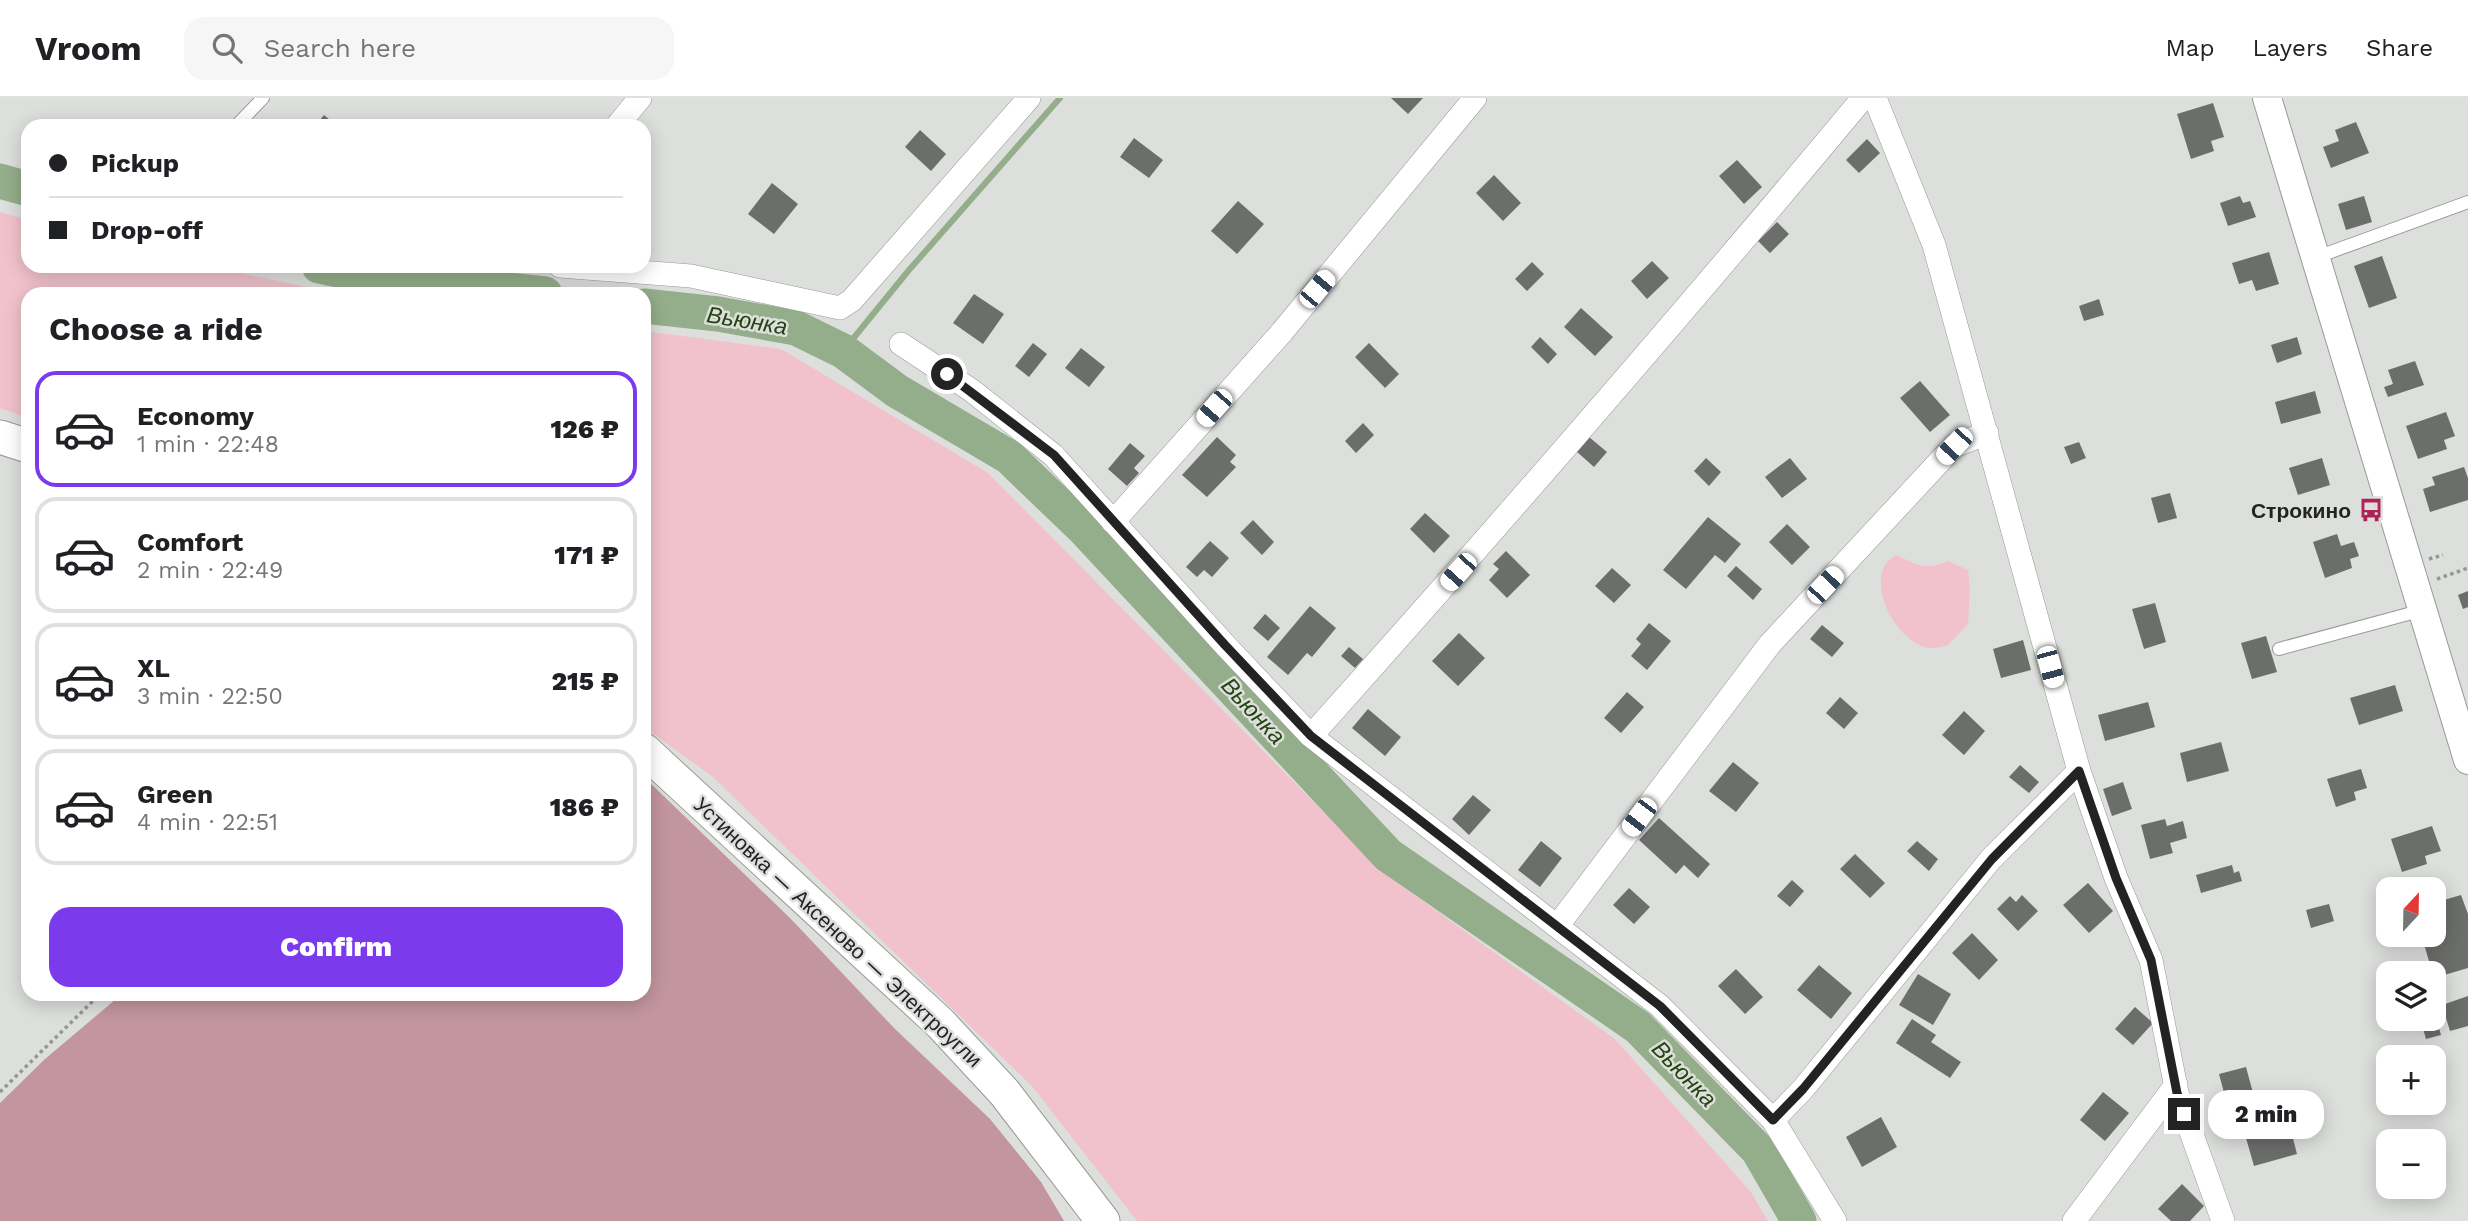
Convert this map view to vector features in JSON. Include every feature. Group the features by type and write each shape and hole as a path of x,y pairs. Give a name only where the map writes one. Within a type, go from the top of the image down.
{"main road":[{"path":"0,437 21,444"},
{"name":"Устиновка — Аксеново — Электроугли","path":"651,756 941,1024 1004,1092 1103,1221"}],"street":[{"path":"623,119 640,98"},
{"path":"651,273 691,276 840,308 852,300 1029,98"},
{"path":"1113,522 1282,332 1475,98"},
{"path":"1311,736 1531,489 1863,98"},
{"path":"1875,98 1934,244 2079,771 2116,878 2151,960 2176,1085 2223,1221"},
{"path":"2267,98 2420,597 2463,720 2468,760"},
{"path":"901,344 971,390 1054,455 1311,736 1660,1006 1773,1120 1835,1221"},
{"path":"1558,925 1770,644 1954,446 1987,433"},
{"path":"1773,1120 1803,1089 1992,859 2079,771"},
{"path":"2074,1221 2176,1085"}],"lane":[{"path":"243,119 263,98"},
{"path":"2316,257 2468,202"},
{"path":"2279,649 2420,597"}],"path":[{"path":"2420,597 2468,568"},
{"path":"0,1092 93,1001"}],"shaded area":[{"path":"0,212 21,218 21,273 241,273 306,287 21,287 21,416 0,408"},
{"path":"651,332 781,349 988,473 1385,874 1615,1039 1751,1192 1768,1221 1137,1221 1032,1086 713,777 651,732"},
{"path":"1896,555 1927,566 1948,561 1968,570 1968,624 1947,646 1930,648 1919,645 1908,638 1891,616 1881,591 1881,578 1885,565"},
{"path":"651,784 791,919 894,1028 990,1119 1041,1182 1064,1221 0,1221 0,1103 45,1059 114,1001 651,1001"}],"building":[{"path":"1391,98 1423,98 1408,114"},
{"path":"2213,103 2224,137 2211,141 2214,151 2191,159 2177,114"},
{"path":"2356,122 2369,153 2331,168 2323,147 2339,141 2335,130"},
{"path":"920,130 946,154 931,171 905,147"},
{"path":"1134,138 1163,160 1149,178 1120,157"},
{"path":"1867,139 1880,153 1859,173 1846,160"},
{"path":"1737,160 1762,187 1744,204 1719,176"},
{"path":"1494,175 1521,203 1503,221 1476,193"},
{"path":"772,183 798,204 774,234 748,214"},
{"path":"2240,196 2243,203 2250,201 2256,217 2228,226 2220,203"},
{"path":"2364,196 2372,222 2346,230 2338,204"},
{"path":"1238,201 1264,224 1237,254 1211,231"},
{"path":"1777,222 1789,234 1770,253 1758,241"},
{"path":"2269,252 2279,284 2256,291 2252,280 2239,284 2232,263"},
{"path":"2382,256 2397,298 2369,308 2354,266"},
{"path":"1652,261 1669,278 1647,299 1631,281"},
{"path":"1532,262 1544,274 1527,291 1515,279"},
{"path":"974,294 1004,314 983,344 953,323"},
{"path":"2099,299 2104,315 2084,321 2079,306"},
{"path":"1581,308 1613,337 1595,356 1564,327"},
{"path":"1540,337 1557,354 1548,364 1531,347"},
{"path":"2297,337 2302,354 2277,363 2271,345"},
{"path":"1033,343 1047,354 1029,377 1015,366"},
{"path":"1369,343 1399,374 1385,388 1355,357"},
{"path":"1081,348 1105,367 1089,387 1065,368"},
{"path":"2415,361 2424,385 2388,397 2384,387 2393,384 2388,370"},
{"path":"1920,381 1950,415 1930,432 1900,398"},
{"path":"2315,391 2321,413 2281,424 2275,402"},
{"path":"2446,412 2455,436 2444,440 2447,449 2418,459 2406,426"},
{"path":"1363,423 1374,435 1356,453 1345,441"},
{"path":"1217,437 1236,455 1230,462 1236,467 1207,497 1182,475"},
{"path":"1589,437 1607,452 1594,467 1576,451"},
{"path":"2079,442 2086,458 2071,464 2064,447"},
{"path":"1130,443 1145,456 1134,468 1139,473 1127,486 1108,469"},
{"path":"1706,458 1721,472 1709,486 1694,471"},
{"path":"1790,458 1807,479 1782,498 1765,477"},
{"path":"2322,458 2330,485 2298,495 2289,468"},
{"path":"2464,467 2468,478 2468,500 2430,512 2423,489 2435,485 2432,477"},
{"path":"2170,493 2177,518 2158,523 2151,498"},
{"path":"1425,513 1450,536 1434,553 1410,529"},
{"path":"1708,517 1741,544 1725,563 1715,555 1686,589 1663,570"},
{"path":"1253,520 1274,542 1262,555 1240,533"},
{"path":"1787,524 1810,547 1792,565 1769,542"},
{"path":"2337,534 2341,546 2354,542 2359,556 2350,559 2352,568 2325,578 2313,542"},
{"path":"1210,541 1229,558 1212,577 1204,570 1197,577 1186,567"},
{"path":"1506,551 1530,575 1507,598 1489,580 1499,569 1493,564"},
{"path":"1736,566 1762,589 1753,600 1727,576"},
{"path":"1612,568 1631,585 1614,603 1595,586"},
{"path":"2468,591 2468,607 2463,609 2458,595"},
{"path":"2155,603 2166,642 2144,649 2132,609"},
{"path":"1310,606 1336,628 1312,657 1307,653 1288,675 1267,657"},
{"path":"1265,614 1280,628 1268,641 1253,628"},
{"path":"1649,623 1671,641 1647,670 1631,656 1641,644 1636,639"},
{"path":"1822,625 1844,643 1832,657 1810,639"},
{"path":"1459,633 1485,658 1458,686 1432,661"},
{"path":"2266,636 2277,672 2252,679 2241,643"},
{"path":"2023,640 2031,670 2001,678 1993,649"},
{"path":"1349,647 1363,659 1355,668 1341,656"},
{"path":"2395,685 2403,711 2359,725 2350,698"},
{"path":"1627,692 1644,707 1621,733 1604,718"},
{"path":"1840,697 1858,713 1844,729 1826,713"},
{"path":"2148,702 2155,727 2105,741 2098,715"},
{"path":"1368,709 1401,737 1385,756 1352,728"},
{"path":"1964,711 1985,731 1964,755 1942,735"},
{"path":"2221,742 2229,771 2187,782 2180,753"},
{"path":"1733,762 1759,783 1736,812 1709,791"},
{"path":"2020,765 2039,782 2029,793 2009,777"},
{"path":"2361,769 2367,788 2354,792 2356,800 2336,807 2327,779"},
{"path":"2123,782 2132,809 2112,816 2103,789"},
{"path":"1473,795 1491,810 1469,835 1452,819"},
{"path":"1659,818 1710,864 1698,878 1684,865 1676,874 1639,840"},
{"path":"2165,819 2167,826 2183,821 2187,838 2170,843 2173,853 2150,859 2141,825"},
{"path":"2432,826 2441,851 2425,856 2427,864 2402,872 2391,839"},
{"path":"1541,841 1562,858 1540,887 1518,870"},
{"path":"1917,841 1938,859 1929,871 1907,851"},
{"path":"1855,854 1885,883 1870,898 1840,869"},
{"path":"2232,865 2234,873 2239,871 2242,881 2201,893 2196,875"},
{"path":"1792,880 1804,891 1790,907 1777,896"},
{"path":"2088,883 2113,911 2089,933 2063,905"},
{"path":"1629,888 1650,907 1634,924 1613,905"},
{"path":"2022,895 2038,911 2018,931 1997,909 2010,896 2016,902"},
{"path":"2461,895 2468,914 2468,968 2446,974 2446,961 2429,961 2425,947 2446,947 2446,899"},
{"path":"2329,904 2334,921 2311,928 2306,910"},
{"path":"1972,933 1998,960 1979,980 1952,953"},
{"path":"1819,965 1852,993 1831,1019 1797,990"},
{"path":"1736,969 1763,997 1745,1014 1718,986"},
{"path":"1918,974 1951,994 1933,1025 1899,1005"},
{"path":"2468,996 2468,1026 2450,1031 2446,1004"},
{"path":"2135,1007 2153,1023 2133,1045 2115,1029"},
{"path":"1912,1019 1936,1035 1931,1042 1961,1062 1950,1078 1896,1043"},
{"path":"2424,1031 2440,1031 2441,1035 2426,1039"},
{"path":"2246,1067 2253,1093 2226,1100 2219,1074"},
{"path":"2103,1092 2129,1113 2105,1141 2080,1120"},
{"path":"2276,1114 2280,1129 2290,1127 2297,1154 2254,1166 2242,1124"},
{"path":"1881,1117 1897,1147 1862,1167 1846,1137"},
{"path":"2182,1184 2204,1206 2190,1221 2171,1221 2158,1209"}],"waterway":[{"path":"843,351 909,270 1060,98"},
{"name":"Вьюнка","path":"0,181 21,187"},
{"name":"Вьюнка","path":"360,273 483,287"},
{"name":"Вьюнка","path":"651,307 718,314 796,328 843,351 897,391 1009,457 1085,530 1388,855 1638,1027 1758,1150 1799,1221"}],"place":[{"name":"Строкино","path":"2371,510"}],"route":[{"path":"947,374 1054,455 1311,736 1660,1006 1773,1120 1803,1089 1992,859 2079,771 2116,878 2151,960 2177,1093 2184,1114"}]}
